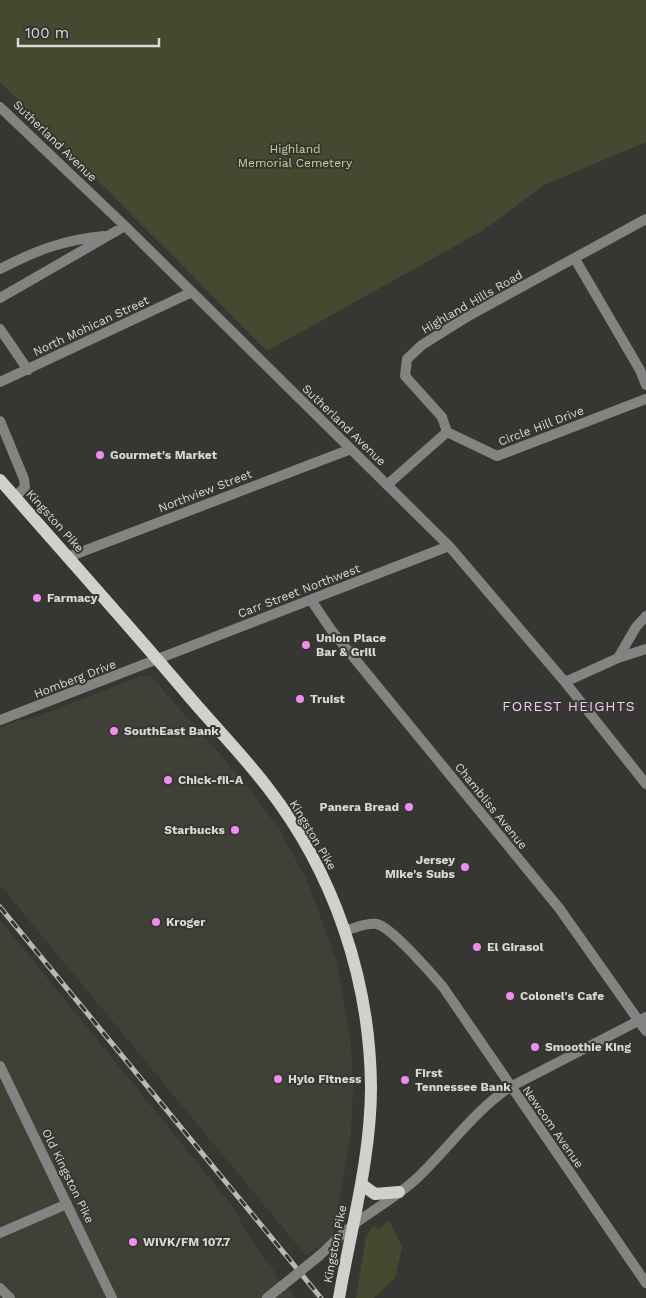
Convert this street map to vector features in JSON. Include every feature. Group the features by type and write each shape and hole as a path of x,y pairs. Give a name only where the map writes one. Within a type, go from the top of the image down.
{"main road":[{"name":"Kingston Pike","path":"0,480 268,788 310,852 339,910 346,930 362,1000 370,1066 370,1120 361,1184 339,1298"},
{"path":"361,1184 376,1194 399,1192"}],"street":[{"name":"Sutherland Avenue","path":"0,107 125,226 449,546 565,682 646,784"},
{"name":"Highland Hills Road","path":"447,432 442,417 405,376 407,359 422,345 470,315 646,219"},
{"path":"0,298 125,226"},
{"path":"0,269 35,251 63,242 108,236"},
{"path":"575,259 640,370 646,385"},
{"name":"North Mohican Street","path":"0,382 192,292"},
{"path":"0,329 28,370"},
{"name":"Circle Hill Drive","path":"447,432 497,456 646,399"},
{"path":"0,421 24,479 25,487 15,497"},
{"path":"387,484 447,432"},
{"name":"Northview Street","path":"68,557 351,449"},
{"name":"Carr Street Northwest","path":"158,660 449,546"},
{"name":"Chambliss Avenue","path":"311,600 332,631 559,908 642,1019 646,1032"},
{"path":"618,658 636,627 646,616"},
{"path":"565,682 618,658 646,649"},
{"name":"Homberg Drive","path":"1,718 158,660"},
{"name":"Newcom Avenue","path":"346,930 367,924 381,925 443,987 646,1283"},
{"path":"268,1298 319,1256 352,1225 399,1192 441,1155 479,1110 510,1087 642,1019"},
{"name":"Old Kingston Pike","path":"0,1066 112,1298"},
{"path":"0,1233 67,1204"},
{"path":"0,1288 10,1298"}],"shaded area":[{"path":"141,676 151,676 250,789 280,831 306,878 337,963 351,1043 353,1092 351,1134 334,1231 331,1238 310,1253 305,1254 278,1222 0,885 0,727 21,719 23,721 36,717"},
{"path":"0,920 234,1208 246,1232 275,1272 279,1283 277,1285 282,1294 288,1288 295,1298 15,1298 0,1283"}],"green space":[{"name":"Highland Memorial Cemetery","path":"0,0 646,0 646,142 544,185 482,231 267,351 0,82"},
{"path":"389,1220 402,1247 395,1278 374,1298 356,1298 366,1236 374,1226 378,1230"}],"railway":[{"path":"0,907 321,1298"}],"place":[{"name":"Gourmet's Market","path":"100,455"},
{"name":"Farmacy","path":"37,598"},
{"name":"Union Place Bar & Grill","path":"306,645"},
{"name":"Truist","path":"300,699"},
{"name":"SouthEast Bank","path":"114,731"},
{"name":"Chick-fil-A","path":"168,780"},
{"name":"Panera Bread","path":"409,807"},
{"name":"Starbucks","path":"235,830"},
{"name":"Jersey Mike's Subs","path":"465,867"},
{"name":"Kroger","path":"156,922"},
{"name":"El Girasol","path":"477,947"},
{"name":"Colonel's Cafe","path":"510,996"},
{"name":"Smoothie King","path":"535,1047"},
{"name":"Hylo Fitness","path":"278,1079"},
{"name":"First Tennessee Bank","path":"405,1080"},
{"name":"WIVK/FM 107.7","path":"133,1242"}],"district":[{"name":"FOREST HEIGHTS","path":"569,706"}]}
